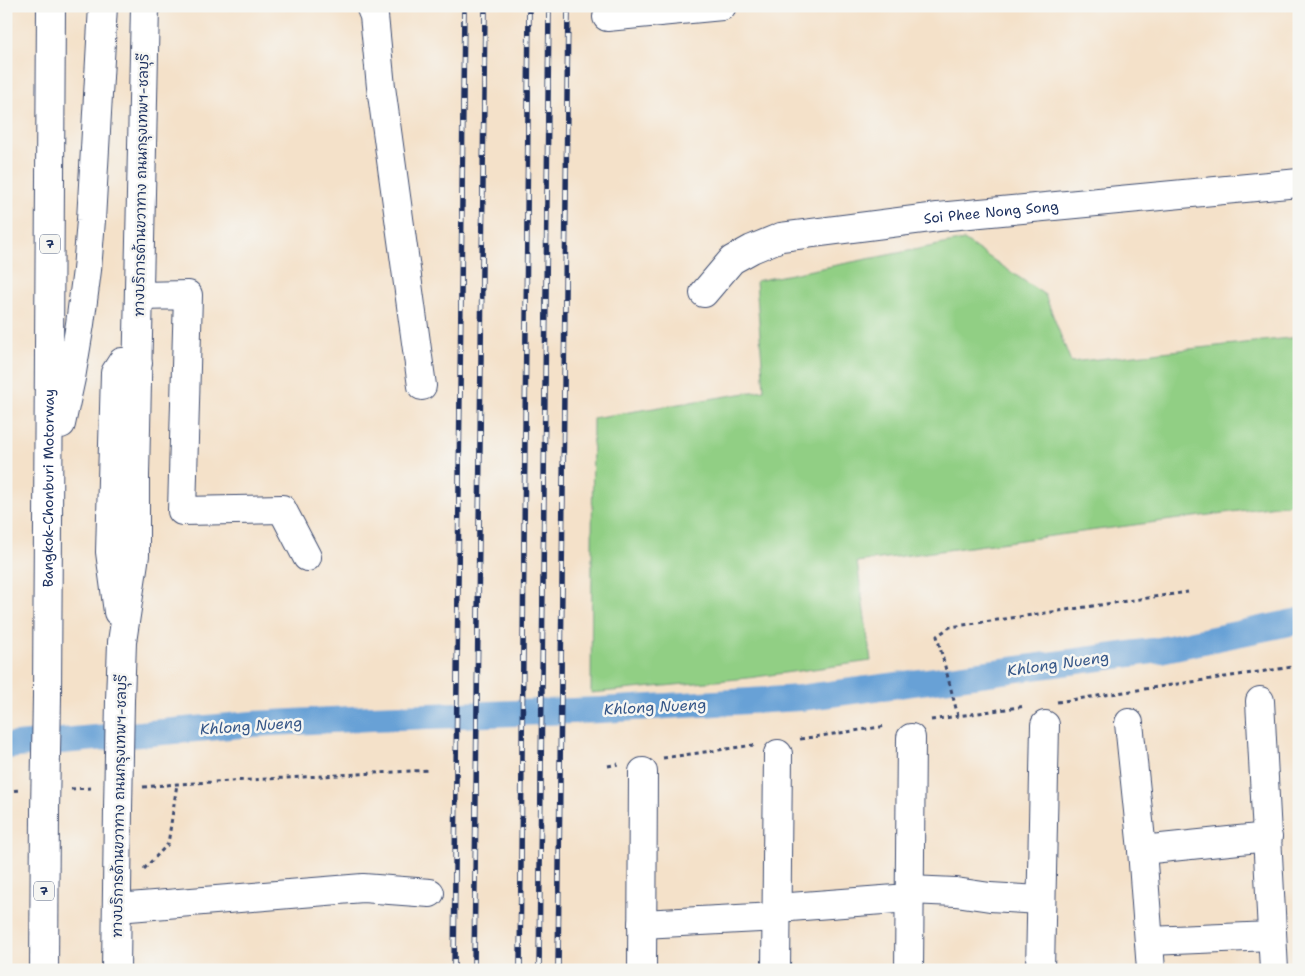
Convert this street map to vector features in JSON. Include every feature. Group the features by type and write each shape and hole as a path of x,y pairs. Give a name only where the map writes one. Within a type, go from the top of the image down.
{"main road":[{"name":"Bangkok-Chonburi Motorway","path":"44,970 51,6"},
{"path":"48,482 80,324 87,270 103,6"},
{"name":"ทางบริการด้านขวาทาง ถนนกรุงเทพฯ-ชลบุรี","path":"116,970 122,642 110,552 114,373 122,362 138,363 145,6"},
{"path":"370,6 374,16 381,87 422,386"},
{"path":"607,17 722,6"},
{"name":"Soi Phee Nong Song","path":"704,293 732,260 781,237 938,217 1299,183"},
{"path":"139,296 188,295 182,511 282,509 307,557"},
{"path":"1260,700 1274,970"},
{"path":"1040,970 1042,711"},
{"path":"1129,723 1142,850 1151,970"},
{"path":"909,970 910,728"},
{"path":"776,970 778,746"},
{"path":"642,765 642,970"},
{"path":"1142,850 1268,837"},
{"path":"117,896 363,888 430,893"},
{"path":"642,924 777,913 909,894 956,892 990,897 1041,900"},
{"path":"1149,941 1272,936"}],"path":[{"path":"958,715 937,636 950,627 1188,592"},
{"path":"608,766 642,765 910,728 958,715 1042,711 1299,666"},
{"path":"138,787 430,770"},
{"path":"117,896 168,844 177,784"},
{"path":"63,789 101,788"},
{"path":"6,791 25,790"}],"green space":[{"path":"964,240 1045,295 1071,362 1299,337 1299,503 857,562 871,661 748,678 591,693 593,418 764,390 756,281"}],"waterway":[{"name":"Khlong Nueng","path":"6,746 252,724 602,710 800,698 1160,650 1299,621"}],"railway":[{"path":"454,970 464,6"},
{"path":"474,970 485,6"},
{"path":"520,970 529,6"},
{"path":"539,970 549,6"},
{"path":"558,970 568,6"}]}
